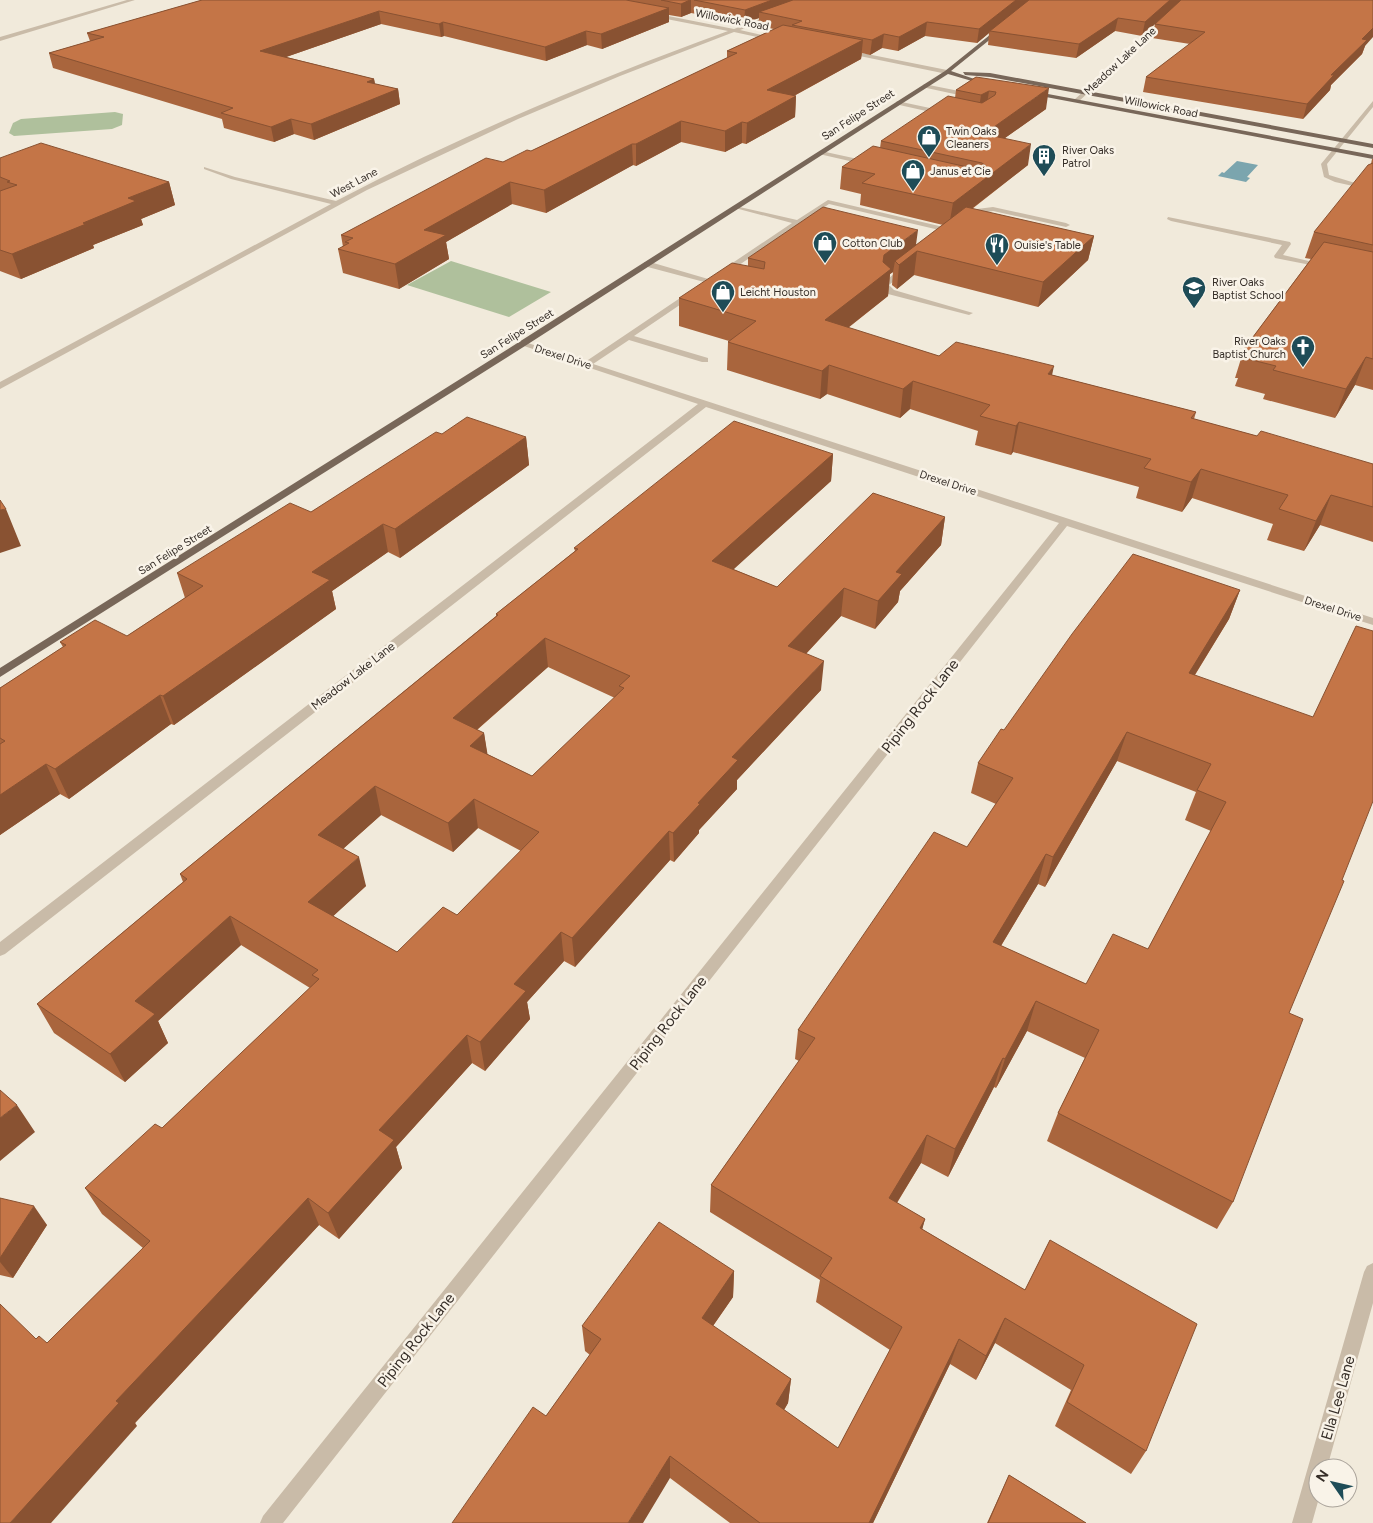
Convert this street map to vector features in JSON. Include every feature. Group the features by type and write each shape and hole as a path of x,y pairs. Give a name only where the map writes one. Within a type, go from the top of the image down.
{"main road":[{"name":"San Felipe Street","path":"0,673 522,344 947,72 1007,24"},
{"name":"Willowick Road","path":"947,72 990,75 1373,146"},
{"name":"Willowick Road","path":"947,72 991,86"},
{"name":"Willowick Road","path":"1029,92 1373,157"}],"street":[{"path":"0,39 132,0"},
{"name":"Meadow Lake Lane","path":"1076,101 1186,0"},
{"name":"West Lane","path":"0,386 117,325 338,204 460,143 544,105 784,13"},
{"name":"Willowick Road","path":"648,14 782,40"},
{"name":"Willowick Road","path":"840,51 947,72"},
{"path":"924,86 959,93 972,92 981,94"},
{"path":"897,103 952,114"},
{"path":"1362,186 1337,181 1326,176 1324,164 1373,103"},
{"path":"820,153 876,165"},
{"path":"206,168 233,178 338,204"},
{"path":"586,365 828,202 952,232"},
{"path":"737,206 808,224"},
{"path":"945,237 980,210 993,209 1066,225"},
{"path":"1171,219 1287,244 1278,256 1335,269"},
{"path":"915,260 885,285 891,292 969,313"},
{"path":"647,264 722,282"},
{"path":"628,337 705,360"},
{"name":"Drexel Drive","path":"522,344 1373,622"},
{"name":"Meadow Lake Lane","path":"0,950 705,403"},
{"name":"Piping Rock Lane","path":"270,1523 1065,522"},
{"name":"Ella Lee Lane","path":"1302,1523 1373,1272"}],"green space":[{"path":"115,112 123,114 122,125 112,129 14,136 9,133 13,123 21,119"},
{"path":"451,261 551,292 509,317 407,285"}],"water":[{"path":"1237,161 1258,165 1247,177 1250,178 1246,182 1218,176 1222,172 1224,173"}],"building":[{"path":"202,0 626,0 669,8 601,34 586,31 545,47 443,22 439,24 379,11 260,51 374,79 367,82 398,89 311,124 291,119 271,127 221,113 233,108 49,53 104,37 87,33"},
{"path":"661,0 690,0 681,4"},
{"path":"694,0 772,0 745,10"},
{"path":"793,0 1016,0 979,29 927,22 899,37 884,34 872,40 792,25 802,21 759,12"},
{"path":"1029,0 1170,0 1145,22 1118,18 1079,44 990,31"},
{"path":"1181,0 1373,0 1373,28 1362,39 1367,40 1331,75 1334,75 1307,104 1146,77 1205,32 1155,24"},
{"path":"783,25 863,40 767,90 796,96 747,123 742,122 725,131 681,121 544,190 510,182 424,230 446,235 395,264 338,249 349,243 345,242 353,238 341,235 486,158 503,162 527,150 531,151 737,53 727,51"},
{"path":"976,77 1049,88 984,134 1031,144 953,203 862,183 875,174 842,167 873,146 981,170 985,168 986,166 982,163 881,141 948,96 982,103 995,95 996,92 989,91 981,95 956,90"},
{"path":"41,143 169,182 128,198 136,201 83,223 86,224 12,254 0,250 0,191 17,185 7,182 10,181 0,177 0,158"},
{"path":"1373,163 1373,245 1314,232 1368,165"},
{"path":"823,207 918,230 884,255 883,262 891,269 825,320 939,356 956,342 1054,366 1048,374 1196,412 1191,418 1257,436 1261,431 1373,464 1373,507 1331,495 1316,521 1279,509 1288,495 1201,469 1191,482 1144,468 1151,459 1019,422 1016,426 980,416 990,405 913,381 903,389 829,365 822,371 728,342 756,321 679,298 732,263 764,269 765,262 748,258"},
{"path":"966,207 1094,236 1043,282 917,251 899,265 895,261"},
{"path":"1324,242 1373,252 1373,359 1366,357 1346,389 1273,370 1276,366 1244,358 1250,351 1244,349"},
{"path":"467,417 526,437 395,529 383,524 312,572 330,580 163,696 160,695 55,769 46,764 0,795 0,744 5,741 0,738 0,688 66,645 60,642 95,620 127,636 203,586 177,573 290,503 311,512 436,432 442,434"},
{"path":"734,421 833,454 712,561 777,587 873,493 945,517 896,572 902,574 878,601 844,588 788,646 824,661 732,757 738,760 673,833 669,831 572,938 561,932 514,984 526,991 480,1042 467,1035 379,1130 394,1140 328,1213 308,1198 116,1401 119,1403 10,1523 0,1523 0,1304 36,1339 39,1336 47,1343 150,1241 85,1188 155,1124 162,1128 319,979 312,975 318,970 230,916 135,1001 155,1014 110,1054 37,1004 187,879 180,874 498,615 496,614 578,549 574,548","holes":["545,638 630,676 619,686 624,688 532,776 470,746 484,733 453,718","375,786 448,823 474,799 539,832 457,915 443,907 397,952 308,902 359,857 318,835"]},
{"path":"0,500 6,509 0,510"},
{"path":"1133,554 1240,590 1189,673 1313,717 1356,626 1373,631 1373,801 1342,880 1344,881 1289,1013 1303,1019 1233,1202 1058,1113 1099,1030 1036,1001 1005,1059 1003,1058 955,1149 927,1135 889,1198 925,1219 920,1228 1025,1290 1050,1240 1197,1324 1146,1451 1067,1402 1084,1365 1005,1318 986,1356 959,1339 869,1523 760,1523 670,1456 628,1523 452,1523 533,1407 546,1416 601,1339 582,1326 659,1222 734,1271 702,1318 791,1379 776,1404 838,1448 902,1327 820,1276 832,1258 711,1185 815,1038 798,1030 934,832 967,847 1013,778 978,763 1001,729 1004,730 1072,634","holes":["1127,732 1211,764 1197,790 1226,802 1148,949 1113,934 1086,984 993,942 1046,854 1053,857"]},
{"path":"0,1090 17,1105 0,1118"},
{"path":"0,1198 34,1206 0,1258"},
{"path":"1009,1475 1086,1523 988,1523"}],"place":[{"name":"Twin Oaks Cleaners","path":"929,158"},
{"name":"River Oaks Patrol","path":"1044,177"},
{"name":"Janus et Cie","path":"913,192"},
{"name":"Cotton Club","path":"825,264"},
{"name":"Ouisie's Table","path":"997,266"},
{"name":"River Oaks Baptist School","path":"1194,309"},
{"name":"Leicht Houston","path":"723,313"},
{"name":"River Oaks Baptist Church","path":"1303,368"}]}
